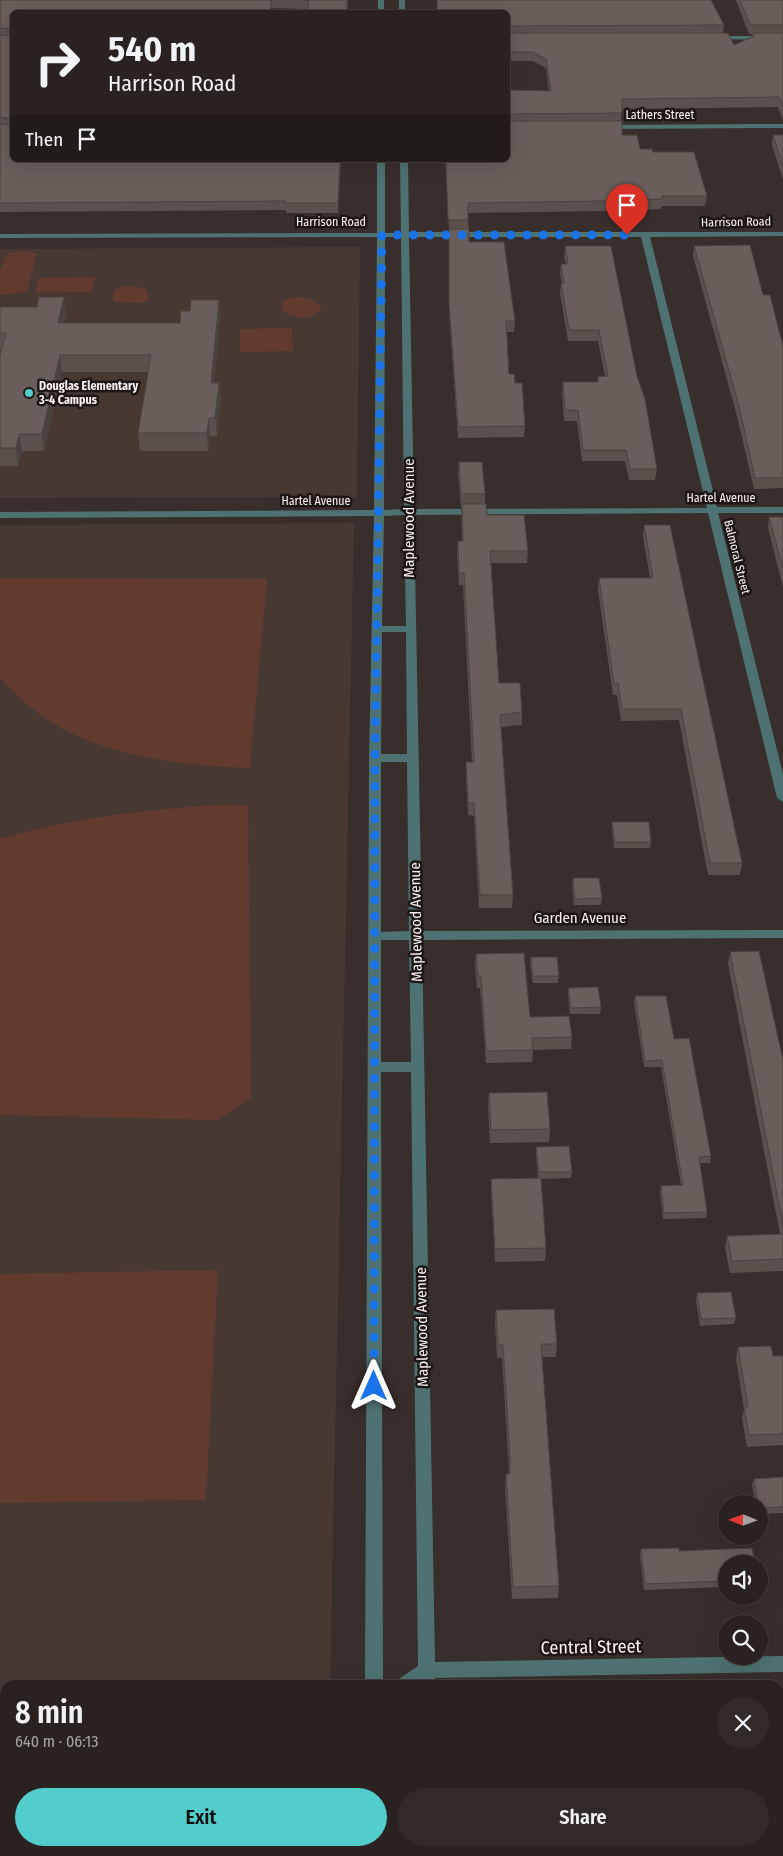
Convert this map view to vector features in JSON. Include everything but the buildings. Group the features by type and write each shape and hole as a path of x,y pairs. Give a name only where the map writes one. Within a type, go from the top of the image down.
{"street":[{"path":"704,38 783,38"},
{"name":"Lathers Street","path":"596,127 783,126"},
{"name":"Maplewood Avenue","path":"374,1680 375,758 382,235 381,162"},
{"name":"Maplewood Avenue","path":"404,162 427,1677"},
{"name":"Harrison Road","path":"0,236 783,234"},
{"name":"Balmoral Street","path":"645,235 783,798"},
{"name":"Hartel Avenue","path":"0,515 783,510"},
{"path":"378,629 410,629"},
{"path":"375,758 414,758"},
{"name":"Garden Avenue","path":"376,936 783,934"},
{"path":"375,1067 419,1067"},
{"name":"Central Street","path":"427,1677 783,1664"}],"shaded area":[{"path":"360,247 357,497 0,498 0,249"},
{"path":"12,252 36,254 27,292 3,295 0,294 0,271 5,256"},
{"path":"95,277 92,292 35,293 39,278"},
{"path":"134,286 146,289 149,300 143,303 114,302 112,296 115,290"},
{"path":"297,297 311,300 322,309 313,316 302,318 292,316 282,310 281,303 287,299"},
{"path":"292,328 293,351 240,352 240,329"},
{"path":"354,523 330,1680 0,1680 0,525"},
{"path":"0,578 267,579 250,768 175,762 125,753 78,736 41,715 0,678"},
{"path":"248,805 251,1097 218,1120 0,1115 0,839 80,820 162,809"},
{"path":"218,1270 206,1500 0,1503 0,1274"}],"place":[{"name":"Douglas Elementary 3-4 Campus","path":"29,393"}],"route":[{"path":"374,1386 375,758 382,235 627,235"}]}
